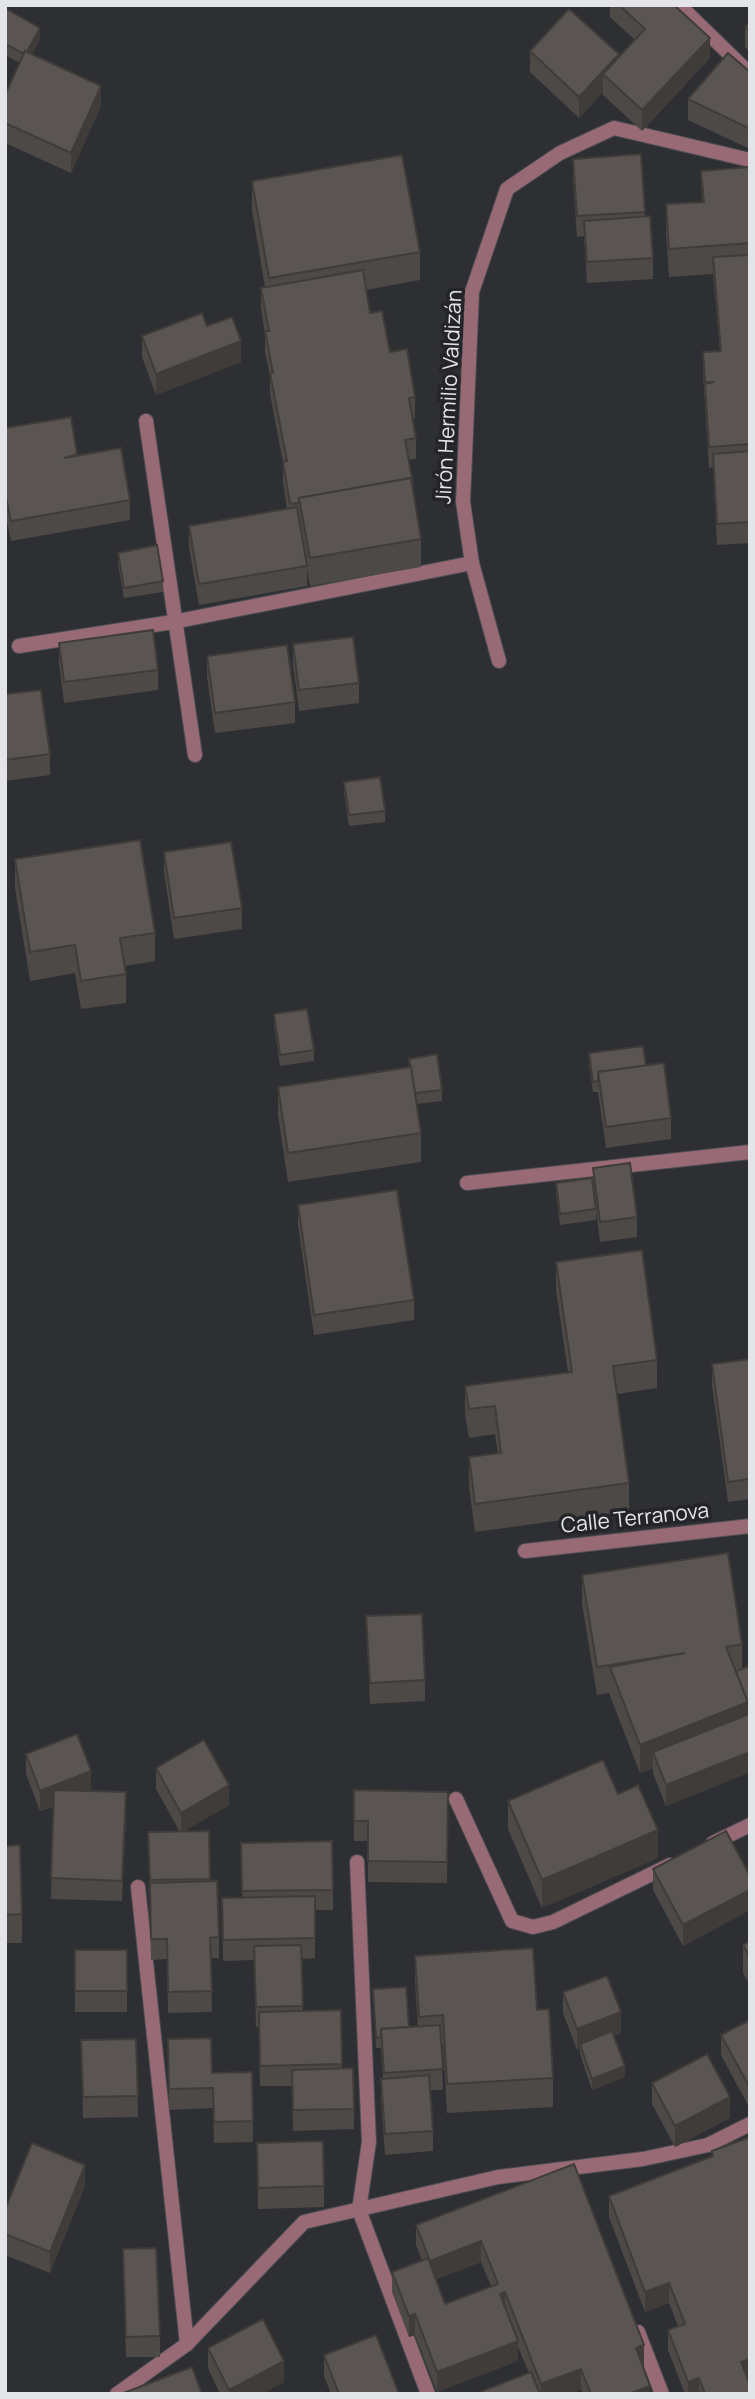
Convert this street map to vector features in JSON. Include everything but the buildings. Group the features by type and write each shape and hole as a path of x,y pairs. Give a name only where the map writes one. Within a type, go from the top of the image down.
{"street":[{"path":"679,5 750,74"},
{"name":"Jirón Hermilio Valdizán","path":"499,661 472,563 463,502 472,292 508,190 560,153 614,128 750,160"},
{"path":"146,421 173,622 195,755"},
{"path":"19,646 173,622 472,563"},
{"path":"467,1183 750,1152"},
{"name":"Calle Terranova","path":"525,1551 750,1526"},
{"path":"456,1799 512,1921 533,1927 553,1922 750,1825"},
{"path":"357,1862 358,1945 369,2142 359,2210 428,2394"},
{"path":"138,1887 187,2344"},
{"path":"117,2394 187,2344 304,2222 428,2191 573,2172 708,2145 750,2124"},
{"path":"632,2318 662,2394"}]}
